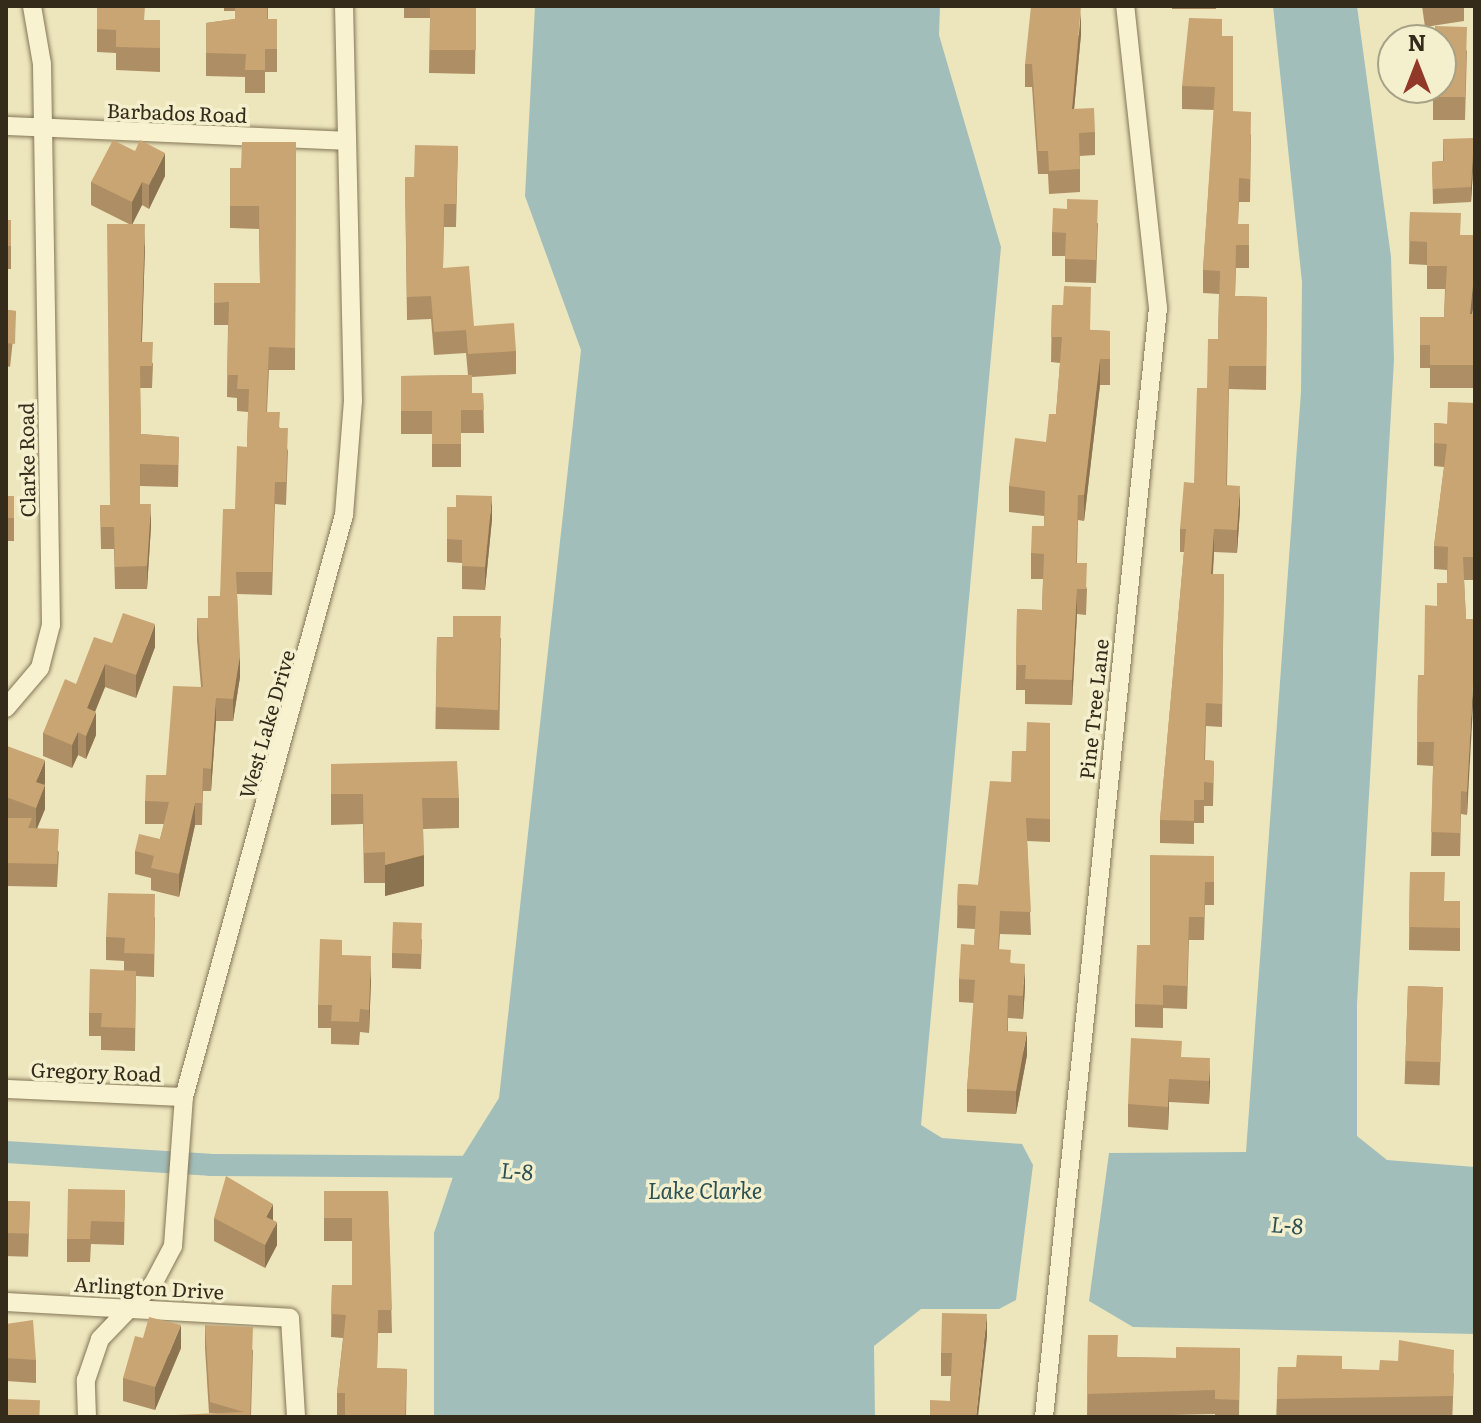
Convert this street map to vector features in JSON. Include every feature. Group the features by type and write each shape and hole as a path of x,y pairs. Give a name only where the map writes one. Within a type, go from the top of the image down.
{"street":[{"name":"Clarke Road","path":"6,708 40,668 51,625 42,128 32,6"},
{"name":"West Lake Drive","path":"87,1417 94,1352 109,1327 133,1308 168,1259 181,1195 184,1097 344,515 353,401 344,6"},
{"name":"Pine Tree Lane","path":"1044,1417 1158,308 1125,6"},
{"name":"Barbados Road","path":"6,126 347,141"},
{"name":"Gregory Road","path":"6,1089 184,1097"},
{"name":"Arlington Drive","path":"6,1302 290,1318 296,1417"}],"water":[{"name":"Lake Clarke","path":"535,6 940,6 939,35 1001,247 921,1125 942,1138 1022,1144 1033,1165 1016,1300 999,1309 921,1309 874,1346 875,1417 434,1417 434,1233 457,1165 499,1098 581,350 525,196"},
{"path":"1273,6 1357,6 1391,257 1394,360 1357,1004 1357,1136 1387,1160 1475,1167 1475,1334 1133,1327 1089,1301 1109,1153 1246,1152 1301,392 1302,282"}],"building":[{"path":"97,6 145,7 144,20 160,20 160,48 116,47 116,30 97,29"},
{"path":"235,6 267,6 267,19 277,19 277,49 265,49 265,70 245,70 246,54 206,53 206,23 235,19"},
{"path":"430,6 476,6 476,50 430,50"},
{"path":"1031,6 1081,6 1072,109 1094,108 1095,132 1079,133 1080,169 1049,171 1048,151 1038,151 1032,64 1025,64"},
{"path":"1189,18 1222,19 1222,36 1233,36 1233,111 1251,112 1250,179 1239,178 1238,224 1249,224 1249,245 1236,245 1235,296 1267,297 1266,366 1229,366 1226,485 1240,486 1237,530 1214,529 1211,574 1224,574 1222,704 1206,703 1204,760 1214,761 1213,783 1204,782 1204,800 1194,800 1194,821 1160,820 1186,529 1180,529 1184,482 1194,483 1197,388 1207,388 1208,339 1218,339 1220,271 1203,270 1215,87 1182,86"},
{"path":"1457,27 1467,27 1465,97 1457,97"},
{"path":"1474,138 1471,187 1433,189 1432,162 1444,161 1443,139"},
{"path":"113,140 135,151 140,140 165,153 149,185 142,182 132,202 91,182"},
{"path":"242,142 296,142 295,348 269,347 266,412 280,412 279,428 288,428 286,482 275,482 272,572 236,572 240,655 233,699 216,698 211,769 203,768 202,803 195,803 179,874 151,868 154,856 135,851 139,834 160,839 169,802 145,801 146,775 166,775 173,686 203,687 197,618 208,618 208,596 220,596 223,509 235,509 237,446 247,447 249,389 237,389 238,375 227,375 229,302 214,303 214,283 260,283 259,206 230,206 230,168 241,168"},
{"path":"415,145 458,146 456,204 444,204 443,268 469,266 474,326 514,323 516,351 468,354 466,330 434,332 431,296 407,297 405,177 414,177"},
{"path":"6,153 8,153 6,182"},
{"path":"1067,199 1098,200 1096,260 1065,259 1066,233 1052,232 1053,208 1067,209"},
{"path":"1410,212 1461,213 1460,235 1475,235 1470,314 1475,314 1475,365 1430,365 1430,345 1420,345 1420,317 1444,317 1447,266 1427,266 1427,242 1409,241"},
{"path":"6,220 11,220 11,246 6,246"},
{"path":"107,224 145,224 141,342 153,342 152,366 140,366 141,434 179,437 178,465 140,464 140,504 151,504 147,566 115,567 114,527 101,527 100,505 110,505"},
{"path":"1064,286 1091,287 1090,330 1110,331 1110,359 1100,359 1084,495 1078,495 1076,563 1087,563 1086,589 1077,589 1072,680 1025,679 1026,665 1016,665 1017,609 1042,610 1044,554 1031,553 1032,526 1044,526 1045,491 1009,486 1015,438 1046,442 1049,414 1056,414 1062,337 1051,337 1052,305 1063,305"},
{"path":"6,310 16,311 15,344 6,343"},
{"path":"472,375 472,393 483,393 484,410 461,410 461,444 432,444 432,411 401,411 401,376"},
{"path":"1448,402 1475,403 1475,557 1463,557 1466,619 1475,619 1475,647 1467,792 1461,791 1460,833 1431,832 1434,742 1417,742 1418,675 1424,675 1425,605 1437,606 1437,583 1447,583 1448,547 1434,546 1447,444 1434,443 1434,423 1447,424"},
{"path":"456,495 492,496 485,567 462,566 462,540 447,539 447,507 456,507"},
{"path":"6,496 14,496 14,518 6,518"},
{"path":"123,613 155,624 136,675 105,664 87,708 96,712 86,736 78,732 72,745 43,733 65,679 76,684 94,637 112,643"},
{"path":"453,616 501,616 498,710 436,707 437,637 453,638"},
{"path":"1027,722 1050,723 1050,819 1026,818 1031,912 1000,911 998,949 1011,950 1010,963 1025,964 1023,996 1008,995 1007,1031 1027,1032 1016,1091 967,1089 975,980 959,979 961,944 974,945 976,906 957,905 958,884 978,885 990,781 1011,782 1012,751 1026,751"},
{"path":"7,746 45,760 36,782 45,785 36,808 6,797"},
{"path":"457,761 459,798 422,798 424,855 385,865 385,852 364,853 363,794 331,794 331,764"},
{"path":"6,818 32,818 28,828 59,829 57,864 6,863"},
{"path":"1150,855 1214,856 1214,882 1205,882 1204,917 1189,917 1187,986 1163,985 1163,1005 1135,1004 1137,945 1150,945"},
{"path":"1410,872 1445,872 1444,901 1460,901 1460,928 1409,927"},
{"path":"108,893 155,894 154,954 124,953 125,938 106,937"},
{"path":"393,922 422,923 421,954 392,953"},
{"path":"320,939 342,940 342,955 371,956 369,1010 360,1009 359,1022 331,1021 332,1005 318,1005"},
{"path":"90,969 136,971 135,1028 101,1027 102,1013 89,1013"},
{"path":"1408,986 1443,987 1440,1062 1405,1061"},
{"path":"1131,1038 1182,1041 1181,1057 1210,1058 1209,1081 1169,1079 1168,1107 1128,1104"},
{"path":"226,1176 273,1204 266,1217 277,1222 265,1245 214,1218"},
{"path":"68,1189 125,1190 124,1222 91,1221 90,1239 67,1239"},
{"path":"324,1191 388,1191 392,1310 378,1310 377,1368 407,1369 405,1417 345,1417 345,1393 337,1393 346,1315 331,1314 332,1285 352,1285 352,1218 324,1218"},
{"path":"6,1201 30,1202 29,1234 6,1233"},
{"path":"942,1313 987,1314 976,1417 930,1417 930,1400 950,1401 952,1353 941,1353"},
{"path":"149,1317 181,1325 155,1387 123,1378 135,1336 143,1338"},
{"path":"33,1320 36,1360 6,1358 6,1324"},
{"path":"205,1325 253,1327 250,1416 259,1417 129,1417 244,1412 210,1402"},
{"path":"1088,1335 1118,1335 1117,1357 1176,1358 1176,1347 1240,1348 1239,1400 1215,1399 1215,1390 1087,1394"},
{"path":"1399,1340 1454,1350 1453,1396 1277,1399 1278,1367 1296,1367 1297,1355 1342,1356 1342,1369 1379,1370 1380,1360 1398,1361"},
{"path":"6,1399 40,1400 39,1417 6,1417"}],"waterway":[{"name":"L-8","path":"6,1152 210,1165 484,1167"}]}
